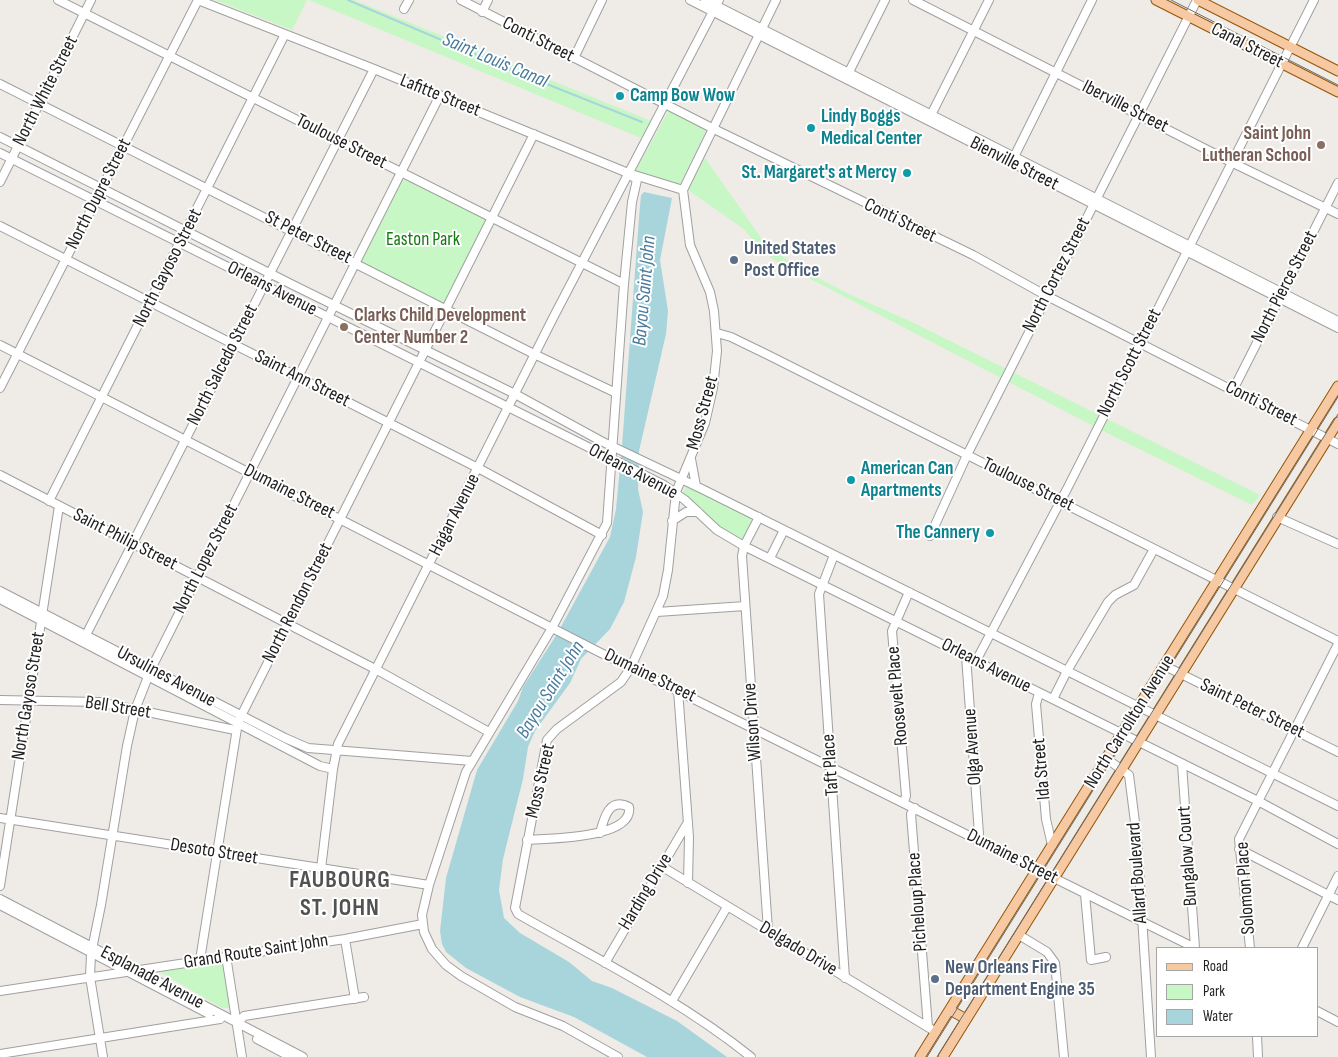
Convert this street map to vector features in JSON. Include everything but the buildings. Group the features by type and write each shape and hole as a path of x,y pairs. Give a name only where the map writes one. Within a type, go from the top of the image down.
{"main road":[{"name":"Canal Street","path":"1156,0 1338,92"},
{"name":"Canal Street","path":"1197,0 1338,71"},
{"name":"North Carrollton Avenue","path":"923,1056 932,1029 950,1010 1338,386"},
{"name":"North Carrollton Avenue","path":"943,1057 1236,589 1277,517 1338,422"},
{"path":"1263,508 1277,517"},
{"path":"950,1010 966,1019"}],"street":[{"name":"Toulouse Street","path":"58,0 624,284"},
{"name":"North White Street","path":"0,182 91,0"},
{"name":"Lafitte Street","path":"198,0 374,69 628,173 683,190"},
{"name":"North Dupre Street","path":"0,388 198,0"},
{"path":"404,9 409,0"},
{"name":"Conti Street","path":"461,0 667,103 712,128 973,256 1047,296 1338,444"},
{"path":"482,12 488,0"},
{"path":"574,58 602,0"},
{"name":"Bienville Street","path":"690,0 717,6"},
{"name":"Bienville Street","path":"705,0 760,32 1281,296 1338,328"},
{"path":"683,190 776,0"},
{"path":"847,75 885,0"},
{"name":"Iberville Street","path":"912,0 1231,162 1338,214"},
{"path":"930,117 989,0"},
{"path":"1013,160 1092,0"},
{"name":"North Cortez Street","path":"930,536 967,455 1197,0"},
{"name":"North Scott Street","path":"976,661 1060,501 1314,0"},
{"name":"Hagan Avenue","path":"321,868 332,769 336,752 534,354 717,6"},
{"name":"North Gayoso Street","path":"49,501 285,34"},
{"name":"North Salcedo Street","path":"86,635 374,69"},
{"name":"St Peter Street","path":"0,84 124,145 534,354 616,393"},
{"name":"North Lopez Street","path":"102,1057 90,976 92,951 135,710 149,672 440,96"},
{"name":"North Rendon Street","path":"200,960 235,730 534,134"},
{"name":"Orleans Avenue","path":"0,137 333,306 514,394 615,448 696,486 1338,806"},
{"name":"Orleans Avenue","path":"0,152 676,492 718,530 744,546 1258,801 1338,844"},
{"path":"618,1057 562,1026 515,1007 461,976 436,956 427,939 422,915 458,788 489,732 555,629 602,535 608,518 615,448 616,393 624,284 632,202 637,180 628,173"},
{"name":"North Pierce Street","path":"1233,390 1338,183"},
{"name":"Moss Street","path":"683,190 690,245 710,292 717,333 711,398 705,423 676,492 668,570 663,596 631,667 614,688 557,730 547,740 527,840 516,912 672,1001 713,1027 752,1057"},
{"name":"Saint Ann Street","path":"0,226 478,468 602,535"},
{"name":"Bienville Street","path":"1281,296 1338,320"},
{"name":"Toulouse Street","path":"717,333 731,337 768,355 1338,642"},
{"name":"Dumaine Street","path":"0,345 595,650 1193,947"},
{"path":"691,458 696,486"},
{"name":"Saint Philip Street","path":"0,475 377,670 489,732"},
{"name":"North Gayoso Street","path":"0,886 59,506"},
{"path":"672,521 681,514 698,512"},
{"path":"1277,517 1338,544"},
{"name":"Wilson Drive","path":"759,518 744,546 742,556 768,930"},
{"path":"770,558 784,530"},
{"path":"1053,700 1067,671 1108,602 1134,585 1154,548"},
{"name":"Taft Place","path":"834,555 818,594 832,767 845,978"},
{"name":"Ursulines Avenue","path":"0,590 41,616 240,719 320,766 332,769"},
{"name":"Roosevelt Place","path":"904,802 906,796 892,631 895,620 909,592"},
{"name":"Ursulines Avenue","path":"0,599 86,635 149,672"},
{"path":"657,612 746,606"},
{"name":"Solomon Place","path":"1250,947 1239,839 1338,642"},
{"name":"Olga Avenue","path":"966,656 979,834 976,838"},
{"name":"Saint Peter Street","path":"1165,666 1338,752"},
{"name":"Harding Drive","path":"678,690 688,822 688,883"},
{"name":"Ida Street","path":"1039,692 1036,704 1046,818 1052,845"},
{"name":"Bell Street","path":"0,700 99,702 235,730"},
{"name":"Ursulines Avenue","path":"240,719 308,748 336,752"},
{"path":"336,752 472,761"},
{"path":"1107,759 1123,770"},
{"name":"Bungalow Court","path":"1182,764 1195,947"},
{"name":"Allard Boulevard","path":"1123,770 1129,775 1136,838 1151,1057"},
{"name":"Picheloup Place","path":"915,808 911,814 932,1029"},
{"name":"Desoto Street","path":"0,818 429,886"},
{"name":"Harding Drive","path":"604,963 688,822"},
{"path":"527,840 600,833"},
{"path":"1239,850 1338,900"},
{"name":"Delgado Drive","path":"661,866 932,1029"},
{"path":"1302,947 1338,876"},
{"path":"1085,894 1091,960 1106,957"},
{"name":"Esplanade Avenue","path":"0,900 128,973 220,1019 304,1057"},
{"name":"Esplanade Avenue","path":"0,906 92,951 140,971 291,1057"},
{"path":"672,1001 727,907"},
{"name":"Grand Route Saint John","path":"0,991 345,939 423,924"},
{"path":"1019,935 1047,952 1055,963 1064,1057"},
{"path":"345,939 355,999"},
{"path":"226,956 242,1057"},
{"path":"237,1026 244,1016 364,997"},
{"path":"1318,1012 1338,1022"},
{"path":"0,1054 220,1019"},
{"path":"1257,1037 1258,1057"}],"green space":[{"path":"215,0 307,0 292,30"},
{"path":"309,0 354,0 651,121 641,138"},
{"path":"669,110 707,129 680,184 635,172"},
{"path":"705,158 766,245 801,269 1260,495 1252,505 1105,432 776,261 759,248 744,229 688,190"},
{"name":"Easton Park","path":"400,172 491,218 446,308 355,262"},
{"path":"686,485 752,518 744,538 741,539 718,526 683,494"},
{"path":"224,961 231,1008 222,1008 160,972"}],"water":[{"name":"Bayou Saint John","path":"644,192 672,198 660,260 668,311 666,334 639,451 638,489 643,512 636,557 624,602 610,629 581,659 570,683 535,731 528,747 523,779 503,859 499,890 504,918 520,933 569,962 592,981 612,988 677,1021 727,1057 647,1057 574,1017 520,997 466,968 446,952 442,944 440,931 446,878 477,770 518,701 523,687 557,634 610,537 616,509 641,195"}],"waterway":[{"name":"Saint Louis Canal","path":"348,0 514,71 642,122"}],"tram line":[{"path":"1171,0 1338,85"},
{"path":"927,1057 1338,397"},
{"path":"937,1057 1338,414"}],"place":[{"name":"Camp Bow Wow","path":"620,96"},
{"name":"Lindy Boggs Medical Center","path":"811,128"},
{"name":"Saint John Lutheran School","path":"1321,145"},
{"name":"St. Margaret's at Mercy","path":"907,173"},
{"name":"United States Post Office","path":"734,260"},
{"name":"Clarks Child Development Center Number 2","path":"344,327"},
{"name":"American Can Apartments","path":"851,480"},
{"name":"The Cannery","path":"990,533"},
{"name":"New Orleans Fire Department Engine 35","path":"935,979"}],"district":[{"name":"FAUBOURG ST. JOHN","path":"340,895"}]}
